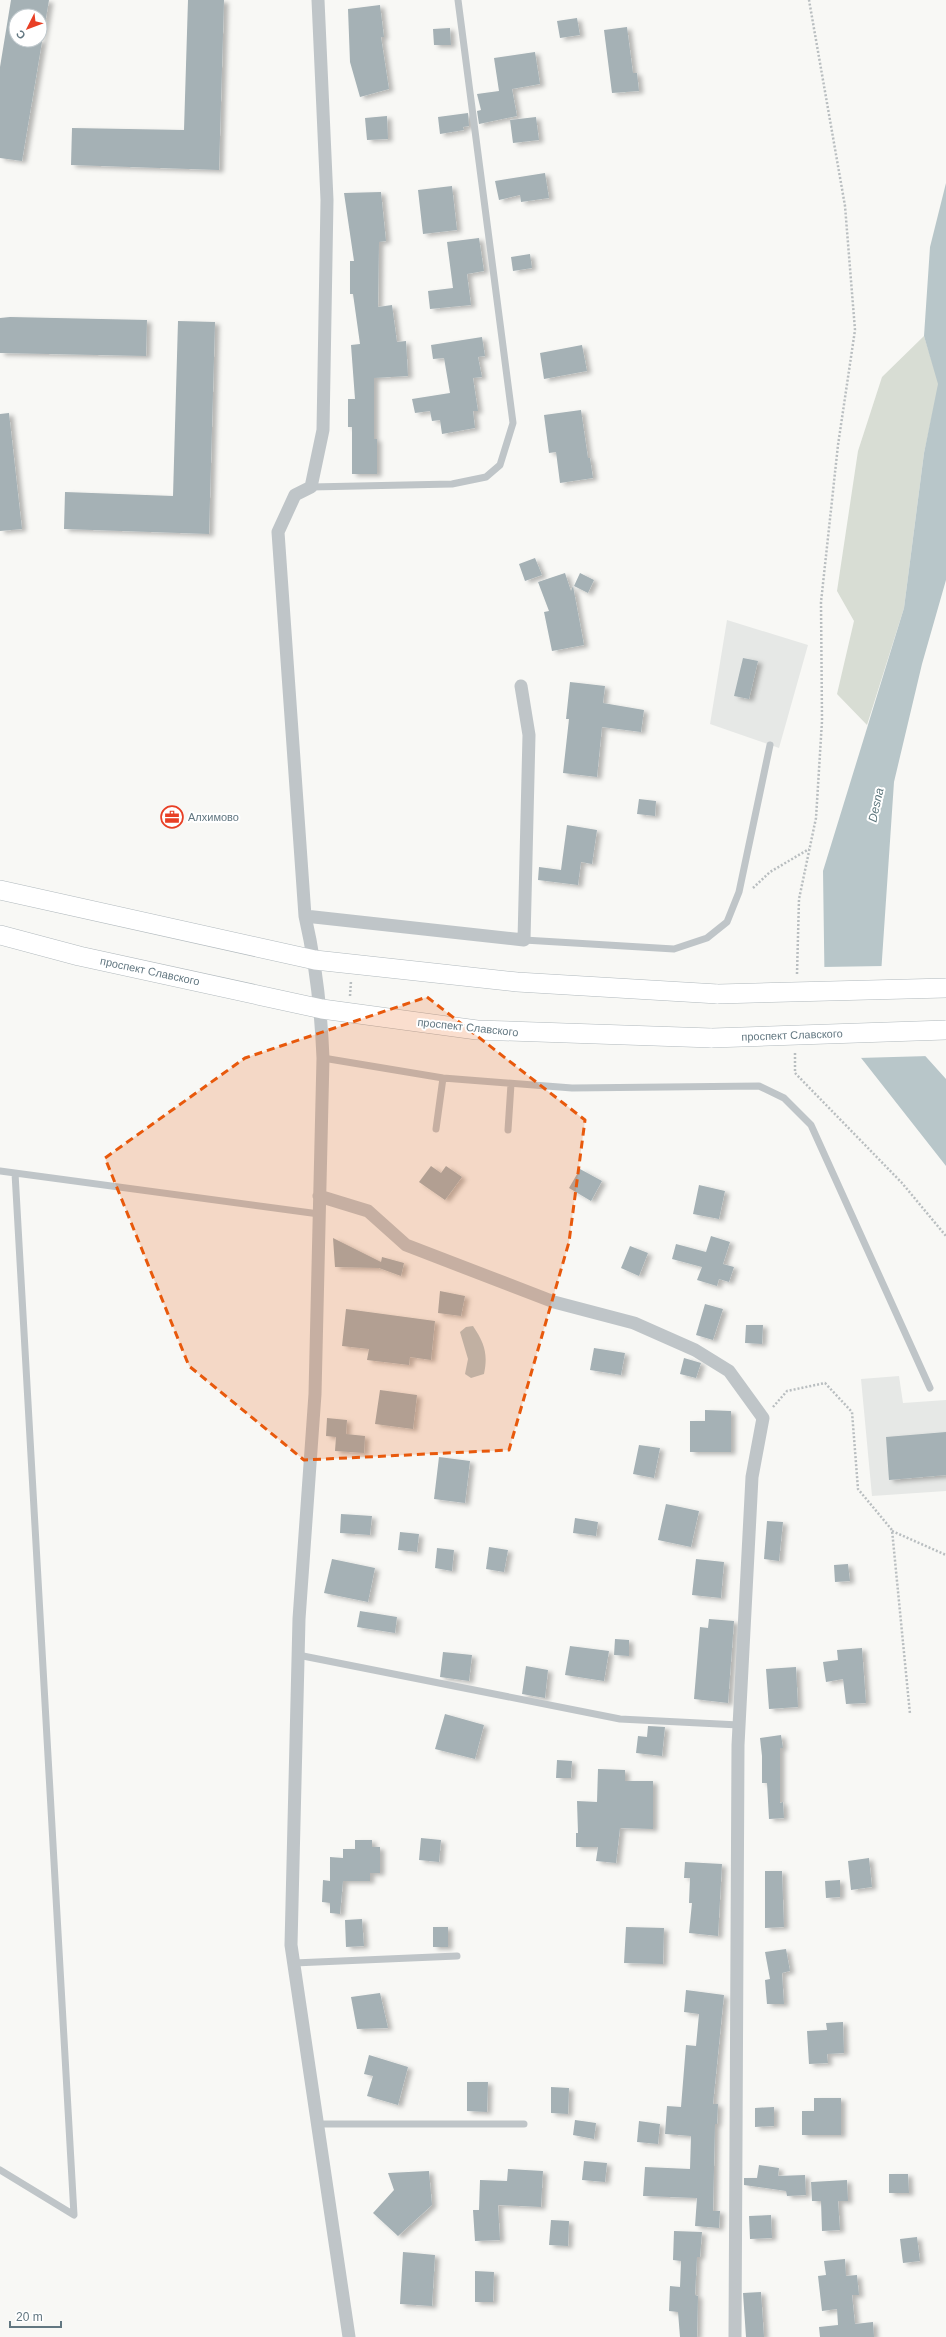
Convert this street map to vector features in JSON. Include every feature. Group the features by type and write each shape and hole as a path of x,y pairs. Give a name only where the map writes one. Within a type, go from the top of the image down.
{"main road":[{"path":"0,890 315,960 518,982 718,994 946,988"},
{"name":"проспект Славского","path":"0,935 79,956 322,1010 485,1031 712,1038 946,1030"}],"street":[{"path":"318,0 327,208 322,430 311,487 295,495 278,532 305,916 315,960 322,1010 323,1058 315,1394 298,1655 291,1945 349,2337"},
{"path":"305,916 524,940 529,735 521,686"},
{"path":"319,1196 368,1211 406,1245 554,1302 634,1323 695,1350 729,1371 763,1418 752,1477 739,1725 735,1986 735,2337"}],"lane":[{"path":"311,487 452,484 486,477 500,465 514,423 458,0"},
{"path":"524,940 674,949 707,938 727,922 739,892 770,745"},
{"path":"323,1058 443,1078 572,1088 759,1086 784,1098 811,1125 930,1388"},
{"path":"436,1129 443,1078"},
{"path":"508,1130 511,1084"},
{"path":"0,1171 319,1214"},
{"path":"0,2170 74,2215 15,1173"},
{"path":"298,1655 620,1719 739,1725"},
{"path":"294,1963 457,1956"},
{"path":"318,2124 524,2124"}],"path":[{"path":"797,978 799,899 816,818 822,721 821,602 838,445 855,330 845,206 809,0"},
{"path":"733,908 770,872 809,849"},
{"path":"795,1050 795,1074 902,1183 946,1236"},
{"path":"763,1418 787,1391 825,1383 852,1412 858,1489 892,1530 946,1555"},
{"path":"892,1530 910,1714"}],"highlighted area":[{"path":"427,997 585,1120 569,1242 509,1450 304,1460 189,1366 105,1158 245,1058"}],"shaded area":[{"path":"924,336 939,384 924,453 904,608 867,725 837,694 854,621 837,591 858,451 882,377"},
{"path":"727,620 808,645 779,748 710,724"},
{"path":"899,1376 903,1403 946,1400 946,1491 872,1496 861,1379"}],"water":[{"name":"Desna","path":"946,183 946,580 922,664 894,782 881,974 919,1049 946,1079 946,1166 825,1012 823,871 904,608 924,453 938,384 924,336 930,247"},
{"path":"473,1326 483,1344 486,1361 484,1374 471,1378 465,1374 468,1359 460,1332 466,1327"}],"pier":[{"path":"884,966 883,973 921,1048 929,1056 858,1058 823,1013 822,967"}],"building":[{"path":"11,0 49,0 48,8 10,8"},
{"path":"188,0 224,0 219,170 71,165 72,128 184,130"},
{"path":"380,5 384,37 381,37 389,89 360,97 350,62 348,9"},
{"path":"8,18 8,48 41,48 22,161 0,158 0,67"},
{"path":"577,18 580,35 560,38 557,21"},
{"path":"627,27 633,73 637,73 639,91 612,93 604,30"},
{"path":"450,28 451,45 434,45 433,29"},
{"path":"535,52 540,84 512,89 517,116 479,124 477,111 481,110 477,94 499,91 494,58"},
{"path":"468,113 469,126 463,127 464,130 440,134 438,117"},
{"path":"387,116 388,139 367,140 365,118"},
{"path":"536,117 539,140 513,143 510,120"},
{"path":"545,173 549,198 521,202 520,195 499,200 495,181"},
{"path":"452,186 457,230 423,234 418,190"},
{"path":"381,192 386,241 379,242 378,307 392,305 397,342 406,341 408,376 374,378 374,439 377,439 377,474 352,474 352,427 348,427 348,399 355,399 351,345 360,344 353,294 350,294 350,261 354,261 344,193"},
{"path":"479,238 484,271 467,274 471,305 430,309 428,291 453,288 447,242"},
{"path":"530,254 532,268 513,271 511,257"},
{"path":"0,318 147,320 146,356 0,353"},
{"path":"178,321 215,322 209,534 64,529 65,492 173,496"},
{"path":"482,337 485,356 478,357 482,377 473,378 478,411 473,411 475,428 442,434 440,420 432,421 430,411 415,413 412,399 450,393 444,358 433,359 431,345"},
{"path":"582,345 587,371 544,379 540,353"},
{"path":"581,410 588,458 590,458 593,478 560,483 556,452 549,453 544,415"},
{"path":"9,413 22,529 0,531 0,414"},
{"path":"535,558 542,575 525,581 519,564"},
{"path":"565,573 571,591 573,586 584,645 552,651 544,612 549,611 538,582"},
{"path":"580,573 594,580 588,593 574,586"},
{"path":"743,658 758,661 749,699 734,696"},
{"path":"570,682 605,686 603,703 644,710 641,732 602,727 597,777 563,773 569,719 566,719"},
{"path":"639,799 656,801 655,816 637,814"},
{"path":"567,825 597,830 592,864 581,862 578,885 538,880 539,867 561,870"},
{"path":"431,1166 441,1173 446,1166 462,1177 445,1200 419,1182"},
{"path":"580,1169 602,1181 591,1201 569,1188"},
{"path":"699,1185 725,1191 719,1219 693,1214"},
{"path":"711,1236 730,1242 723,1264 734,1267 729,1282 719,1279 717,1286 697,1280 702,1267 672,1259 676,1244 706,1252"},
{"path":"333,1238 381,1262 382,1257 404,1263 401,1276 379,1268 335,1267"},
{"path":"630,1246 648,1253 639,1276 621,1268"},
{"path":"440,1291 465,1296 461,1316 438,1313"},
{"path":"705,1304 723,1309 713,1340 696,1335"},
{"path":"346,1309 435,1321 431,1360 410,1357 409,1365 367,1360 369,1349 342,1346"},
{"path":"746,1325 763,1325 762,1344 745,1343"},
{"path":"594,1348 625,1353 621,1375 590,1370"},
{"path":"684,1358 701,1363 696,1378 680,1374"},
{"path":"380,1390 417,1395 413,1429 375,1424"},
{"path":"705,1410 731,1411 731,1452 690,1452 690,1421 705,1421"},
{"path":"327,1418 347,1420 346,1434 365,1436 364,1453 335,1451 336,1437 326,1436"},
{"path":"946,1432 946,1475 889,1480 886,1437"},
{"path":"639,1445 660,1448 654,1478 633,1474"},
{"path":"439,1457 470,1461 465,1503 434,1499"},
{"path":"666,1504 699,1511 691,1547 658,1540"},
{"path":"341,1514 372,1516 370,1535 340,1533"},
{"path":"575,1518 598,1522 596,1536 573,1533"},
{"path":"767,1521 783,1522 779,1561 764,1559"},
{"path":"400,1532 419,1534 417,1552 398,1550"},
{"path":"489,1547 508,1550 504,1572 486,1569"},
{"path":"437,1548 454,1550 452,1571 435,1568"},
{"path":"332,1559 375,1568 368,1602 324,1593"},
{"path":"696,1559 724,1562 721,1598 692,1595"},
{"path":"848,1564 850,1581 835,1582 834,1565"},
{"path":"360,1611 397,1617 395,1633 357,1627"},
{"path":"709,1619 734,1621 728,1703 694,1699 700,1627 708,1628"},
{"path":"615,1639 629,1640 629,1656 614,1655"},
{"path":"570,1646 609,1651 604,1681 565,1675"},
{"path":"862,1648 866,1703 846,1704 843,1679 826,1682 823,1662 838,1660 837,1650"},
{"path":"443,1652 472,1655 469,1681 440,1677"},
{"path":"526,1666 548,1670 545,1698 522,1694"},
{"path":"796,1667 798,1707 769,1709 766,1669"},
{"path":"445,1714 484,1725 475,1759 435,1749"},
{"path":"648,1726 665,1727 662,1756 636,1753 638,1736 647,1737"},
{"path":"781,1735 783,1748 780,1748 780,1803 783,1802 784,1818 769,1819 767,1783 762,1783 760,1738"},
{"path":"557,1760 572,1761 571,1778 556,1778"},
{"path":"598,1769 625,1770 625,1781 653,1781 653,1829 620,1828 616,1863 596,1861 598,1847 576,1847 576,1833 578,1833 577,1801 597,1802"},
{"path":"421,1838 441,1840 439,1862 419,1860"},
{"path":"355,1840 372,1840 372,1847 380,1847 380,1873 370,1873 370,1881 343,1881 340,1914 330,1913 330,1903 322,1902 323,1880 330,1881 330,1857 343,1858 343,1849 355,1849"},
{"path":"869,1858 872,1887 851,1890 848,1861"},
{"path":"685,1862 722,1864 718,1936 689,1933 692,1903 689,1903 690,1878 684,1878"},
{"path":"765,1871 782,1871 784,1927 765,1928"},
{"path":"840,1880 840,1897 826,1898 825,1881"},
{"path":"362,1919 364,1946 346,1947 345,1920"},
{"path":"433,1927 448,1927 448,1947 433,1947"},
{"path":"626,1927 664,1928 663,1964 624,1963"},
{"path":"786,1949 790,1971 782,1973 784,2004 767,2004 765,1980 770,1979 765,1952"},
{"path":"686,1990 724,1995 713,2104 718,2104 717,2124 715,2124 713,2211 720,2211 719,2228 695,2226 697,2198 643,2196 645,2167 690,2169 691,2136 665,2134 667,2106 681,2107 686,2045 696,2046 699,2014 684,2012"},
{"path":"380,1993 388,2028 357,2029 351,1997"},
{"path":"843,2022 844,2053 827,2054 828,2063 809,2064 807,2031 827,2030 826,2023"},
{"path":"369,2055 408,2067 398,2105 367,2096 373,2076 364,2074"},
{"path":"467,2082 488,2082 487,2112 467,2111"},
{"path":"551,2087 569,2088 568,2114 551,2113"},
{"path":"814,2098 841,2098 841,2135 802,2135 802,2111 814,2111"},
{"path":"774,2107 774,2126 755,2127 755,2108"},
{"path":"575,2120 596,2123 594,2139 573,2135"},
{"path":"639,2121 660,2124 658,2144 637,2142"},
{"path":"584,2161 607,2163 605,2182 582,2180"},
{"path":"759,2165 779,2168 778,2176 805,2175 806,2195 787,2196 786,2191 744,2185 744,2178 757,2178"},
{"path":"508,2169 543,2171 541,2207 498,2205 500,2240 475,2241 473,2210 479,2210 480,2180 507,2181"},
{"path":"429,2171 432,2205 398,2236 373,2213 394,2190 388,2173"},
{"path":"889,2174 908,2174 909,2193 889,2193"},
{"path":"847,2180 848,2201 838,2201 840,2230 822,2231 821,2201 812,2201 811,2182"},
{"path":"771,2215 772,2238 750,2239 749,2216"},
{"path":"551,2220 569,2221 568,2246 549,2245"},
{"path":"674,2231 702,2232 700,2257 697,2257 695,2295 698,2296 697,2337 680,2337 678,2312 669,2311 670,2286 680,2287 681,2261 673,2260"},
{"path":"917,2237 920,2261 903,2263 900,2239"},
{"path":"403,2252 435,2255 432,2306 400,2304"},
{"path":"845,2259 846,2276 857,2275 859,2295 852,2295 855,2324 873,2322 874,2337 820,2337 819,2327 838,2325 837,2309 822,2311 818,2276 826,2275 824,2261"},
{"path":"475,2271 494,2272 493,2302 475,2302"},
{"path":"761,2292 764,2337 746,2337 743,2293"}],"place":[{"name":"Алхимово","path":"172,817"}]}
